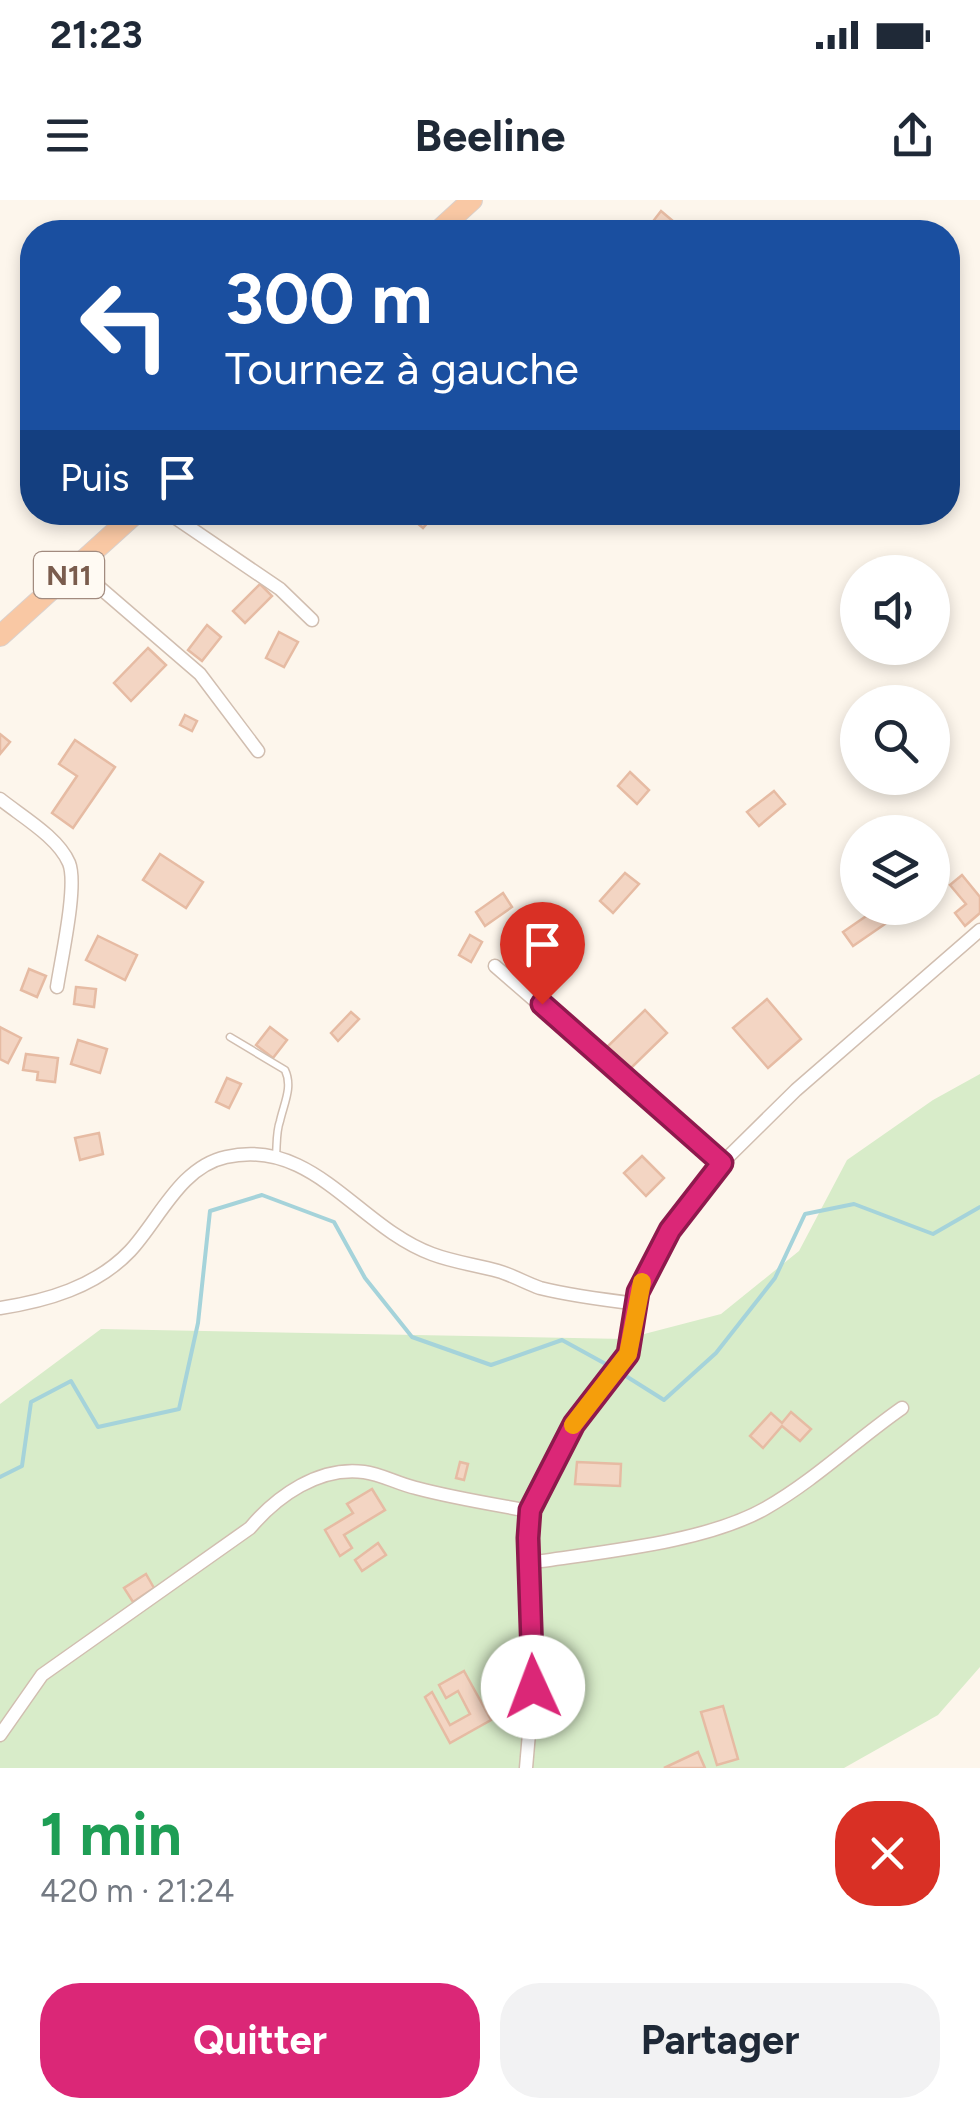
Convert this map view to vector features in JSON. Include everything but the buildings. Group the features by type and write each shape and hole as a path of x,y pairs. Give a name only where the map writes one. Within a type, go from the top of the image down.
{"highway":[{"path":"450,220 472,200"},
{"name":"N11","path":"0,636 124,525"}],"street":[{"path":"185,525 280,590 312,620"},
{"path":"78,568 200,674 258,751"},
{"path":"0,799 54,843 68,860 72,878 58,987"},
{"path":"526,1768 533,1687 530,1510 574,1424 628,1354 644,1278 670,1230 722,1163 837,1053 980,930"},
{"path":"495,966 722,1163"},
{"path":"0,1308 44,1301 95,1278 128,1254 174,1192 223,1157 276,1156 334,1185 393,1236 429,1253 498,1271 538,1287 638,1304"},
{"path":"529,1563 682,1536 740,1519 764,1509 811,1479 902,1408"},
{"path":"0,1734 42,1675 250,1528 273,1501 306,1484 336,1472 366,1472 414,1488 530,1510"}],"lane":[{"path":"230,1037 285,1070 289,1078 287,1100 278,1125 276,1156"}],"green space":[{"path":"980,1074 980,1667 938,1715 844,1768 0,1768 0,1404 101,1329 625,1339 721,1314 799,1251 847,1160 933,1100"}],"waterway":[{"path":"0,1477 22,1466 31,1402 71,1381 98,1427 179,1409 198,1323 210,1211 262,1195 334,1222 365,1278 412,1337 491,1365 562,1340 613,1368"},
{"path":"621,1373 664,1400 716,1353 775,1278 805,1214 854,1204 933,1234 980,1207"}],"slow traffic":[{"path":"573,1425 628,1354 642,1282"}],"route":[{"path":"533,1687 530,1510 574,1424 628,1354 638,1292 670,1230 722,1163 542,1004"}]}
